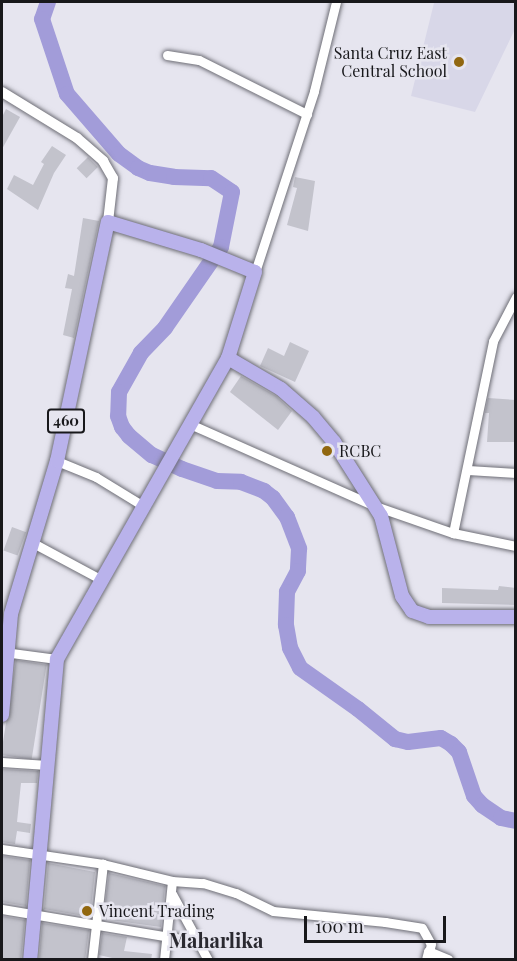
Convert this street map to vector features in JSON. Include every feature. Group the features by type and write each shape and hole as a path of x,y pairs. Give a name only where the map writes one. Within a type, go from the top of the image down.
{"main road":[{"path":"30,960 57,659 228,358 255,272 201,250 108,222"},
{"name":"460","path":"2,715 5,652 11,614 57,460 108,222"},
{"path":"228,358 281,389 313,417 334,442 381,516 402,596 412,611 429,617 516,617"}],"street":[{"path":"255,272 307,114 336,2"},
{"path":"167,55 199,60 307,114"},
{"path":"2,92 77,138 103,161 113,178 108,222"},
{"path":"453,533 468,471 493,341 516,297"},
{"path":"192,425 375,506 453,533 516,546"},
{"path":"57,460 96,477 145,507"},
{"path":"468,471 516,473"},
{"path":"33,543 102,580"},
{"path":"5,652 57,659"},
{"path":"2,762 47,765"},
{"path":"2,849 104,864 172,881 203,883 236,893 273,911 422,928 431,944 428,956 448,960"},
{"path":"92,960 104,864"},
{"path":"164,960 172,881"},
{"path":"172,894 208,960"},
{"path":"2,909 200,942"}],"shaded area":[{"name":"Santa Cruz East Central School","path":"426,2 515,2 515,29 475,112 411,96 434,3"}],"building":[{"path":"6,109 20,117 2,149 2,117"},
{"path":"52,146 66,155 54,173 38,210 7,189 14,175 33,185 44,164 41,162"},
{"path":"88,157 98,167 87,178 77,168"},
{"path":"295,177 315,181 308,231 287,225 297,188 293,187"},
{"path":"83,218 99,221 74,338 63,335 72,289 65,288 68,274 74,276"},
{"path":"290,342 309,351 295,382 260,366 268,348 284,356"},
{"path":"241,376 276,396 292,411 278,430 230,392"},
{"path":"488,398 516,400 516,442 487,442 489,413 485,413"},
{"path":"12,527 26,532 18,556 3,550"},
{"path":"499,586 516,588 516,605 442,603 442,588 498,590"},
{"path":"16,660 47,665 32,760 2,755"},
{"path":"2,769 38,771 37,783 21,783 17,822 31,824 30,833 17,831 15,844 2,842"},
{"path":"2,856 30,860 26,906 2,902"},
{"path":"48,863 95,872 90,917 44,909"},
{"path":"109,873 165,886 161,927 103,919"},
{"path":"2,916 25,920 21,960 2,959"},
{"path":"42,923 89,930 85,960 39,960"},
{"path":"102,933 127,937 124,951 152,954 151,960 121,960 99,955"}],"waterway":[{"path":"48,2 42,19 67,94 119,154 138,168 150,173 174,177 211,178 232,192 221,247 165,328 141,353 119,392 118,416 122,427 129,436 152,455 182,469 217,481 241,482 264,491 273,498 287,517 299,549 298,571 287,592 286,625 290,648 300,668 358,709 395,739 408,742 441,738 451,744 459,752 474,796 482,805 501,818 516,821"}],"place":[{"name":"Santa Cruz East Central School","path":"459,62"},
{"name":"RCBC","path":"327,451"},
{"name":"Vincent Trading","path":"87,911"}],"district":[{"name":"Maharlika","path":"216,939"}]}
